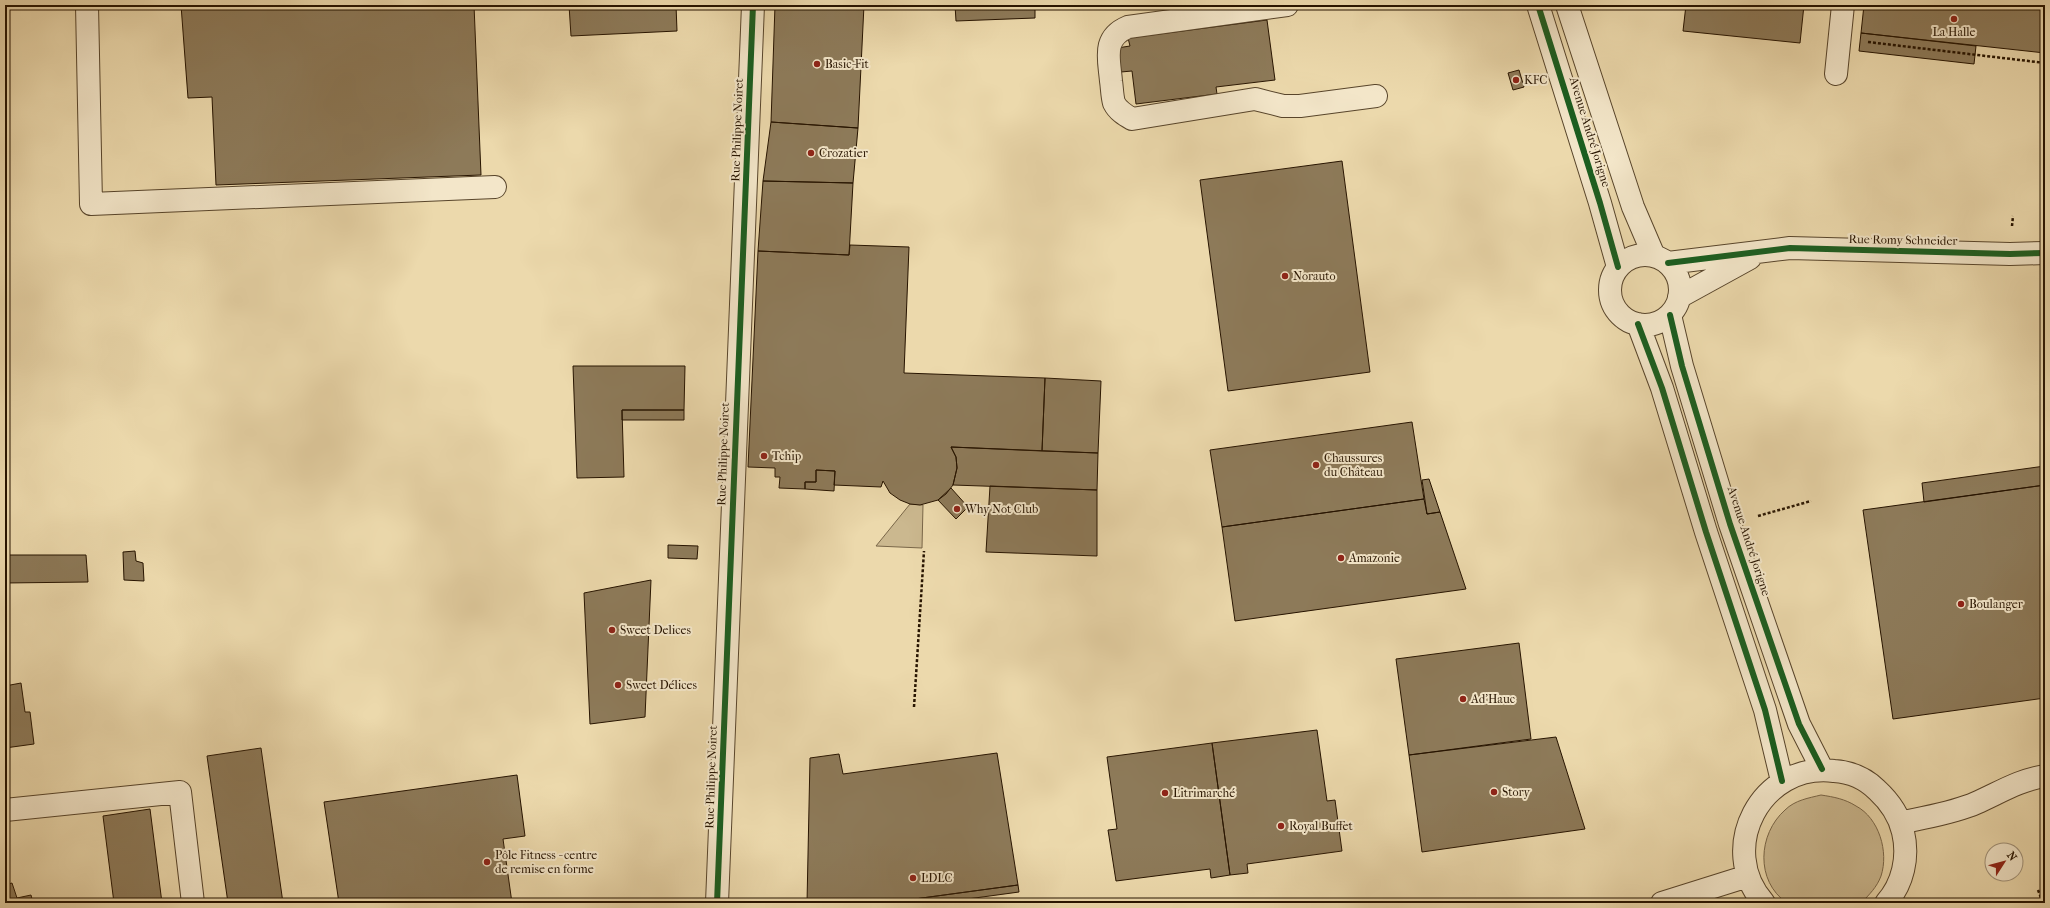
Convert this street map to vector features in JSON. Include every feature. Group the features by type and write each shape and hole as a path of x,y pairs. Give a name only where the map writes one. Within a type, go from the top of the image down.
{"street":[{"path":"86,5 91,204 495,187"},
{"name":"Rue Philippe Noiret","path":"716,903 753,5"},
{"path":"1288,5 1128,27 1120,31 1112,39 1108,50 1114,102 1123,114 1132,119 1256,99 1283,106 1300,106 1376,96"},
{"name":"Avenue André Jorigne","path":"1538,5 1600,203 1618,267"},
{"name":"Avenue André Jorigne","path":"1567,5 1633,207 1661,260"},
{"path":"1836,74 1843,5"},
{"name":"Rue Romy Schneider","path":"1661,260 1760,253 1790,248 2002,254 2045,253"},
{"path":"1675,306 1680,287 1678,277 1661,260 1634,257 1618,267 1612,276 1610,296 1620,314 1629,321 1638,324 1650,325 1660,322 1675,306 1760,253"},
{"name":"Avenue André Jorigne","path":"1675,306 1682,366 1730,524 1799,724 1822,769"},
{"path":"1638,324 1662,388 1706,532 1764,710 1782,781"},
{"path":"1764,903 1748,876 1744,855 1746,833 1753,813 1766,795 1782,781 1802,773 1822,769 1848,772 1870,783 1889,801 1901,823 1906,842 1905,862 1900,882 1886,903"},
{"path":"1901,823 1975,804 2009,787 2033,778 2045,776"},
{"path":"5,810 180,792 193,903"},
{"path":"1662,903 1748,876"}],"path":[{"path":"1840,38 2045,64"},
{"path":"914,707 920,586 924,551"},
{"path":"2038,890 2043,903"}],"shaded area":[{"path":"910,504 923,505 922,548 876,546"},
{"path":"1821,795 1844,800 1864,811 1871,819 1880,836 1884,857 1881,876 1870,894 1861,903 1787,903 1777,894 1769,883 1765,870 1765,844 1769,832 1776,820 1793,804"}],"building":[{"path":"181,5 474,5 481,175 216,185 212,97 188,98"},
{"path":"569,5 676,5 677,31 571,36"},
{"name":"Basic-Fit","path":"775,5 864,5 858,128 771,122"},
{"path":"955,5 1035,5 1035,18 956,21"},
{"path":"1686,5 1804,5 1800,43 1683,31"},
{"name":"La Halle","path":"1864,5 2045,5 2045,53 1861,33"},
{"path":"1267,20 1275,80 1216,87 1217,94 1136,104 1132,71 1121,72 1117,48 1130,46 1128,38"},
{"path":"1861,33 1976,46 1974,64 1859,51"},
{"name":"KFC","path":"1519,70 1524,87 1513,90 1508,73"},
{"name":"Crozatier","path":"771,122 858,128 853,183 763,181"},
{"name":"Norauto","path":"1342,161 1370,372 1228,391 1200,180"},
{"path":"763,181 853,183 849,255 758,251"},
{"path":"850,245 909,247 904,373 1045,378 1042,451 951,447 956,457 957,468 953,485 946,494 938,500 920,505 910,504 900,500 890,493 883,481 881,487 834,485 835,471 816,470 816,482 805,482 805,489 779,488 780,477 775,477 775,468 748,467 758,251 849,255"},
{"path":"573,366 685,366 684,410 622,410 624,477 577,478"},
{"path":"1045,378 1101,381 1098,453 1042,451"},
{"path":"622,410 684,410 684,420 622,420"},
{"name":"Chaussures du Château","path":"1412,422 1424,499 1222,527 1210,450"},
{"path":"951,447 1098,453 1097,490 953,485 957,468 956,457"},
{"path":"2045,466 2045,485 1924,502 1922,483"},
{"path":"816,470 835,471 834,491 805,489 805,482 816,482"},
{"path":"1429,479 1440,512 1427,514 1422,480"},
{"name":"Boulanger","path":"2045,485 2045,698 1893,719 1863,510"},
{"path":"990,486 1097,490 1097,556 986,552"},
{"path":"951,488 968,507 956,519 938,500"},
{"name":"Amazonie","path":"1424,499 1427,514 1440,512 1466,589 1235,621 1222,527"},
{"path":"668,545 698,546 697,559 668,558"},
{"path":"135,551 136,561 143,563 144,581 124,580 123,552"},
{"path":"5,555 86,555 88,582 5,583"},
{"path":"651,580 645,717 590,724 584,593"},
{"name":"Ad'Hauc","path":"1519,643 1531,739 1409,755 1396,659"},
{"path":"21,683 25,712 30,712 34,744 5,748 5,686"},
{"name":"Royal Buffet","path":"1317,730 1327,801 1335,800 1342,851 1247,864 1248,873 1230,875 1212,743"},
{"name":"Story","path":"1556,737 1585,829 1422,852 1409,755"},
{"name":"Litrimarché","path":"1212,743 1230,875 1211,878 1210,869 1116,881 1108,830 1117,829 1107,757"},
{"path":"261,748 283,903 228,903 207,756"},
{"path":"997,753 1018,885 885,903 807,903 810,758 839,754 843,774"},
{"path":"517,775 525,836 503,839 512,903 339,903 324,802"},
{"path":"150,809 162,903 114,903 103,816"},
{"path":"12,883 17,898 31,895 33,903 5,903 5,885"},
{"path":"1018,885 1019,892 938,903 885,903"}],"cycle path":[{"path":"717,903 753,5"},
{"path":"1538,5 1600,203 1618,267"},
{"path":"1668,263 1790,248 2010,254 2045,253"},
{"path":"1670,315 1682,366 1730,524 1799,724 1822,769"},
{"path":"1638,324 1662,388 1706,532 1765,710 1782,781"}],"place":[{"name":"La Halle","path":"1954,19"},
{"name":"Basic-Fit","path":"817,64"},
{"name":"KFC","path":"1516,80"},
{"name":"Crozatier","path":"811,153"},
{"name":"Norauto","path":"1285,276"},
{"name":"Tchip","path":"764,456"},
{"name":"Chaussures du Château","path":"1316,465"},
{"name":"Why Not Club","path":"957,509"},
{"name":"Amazonie","path":"1341,558"},
{"name":"Boulanger","path":"1961,604"},
{"name":"Sweet Delices","path":"612,630"},
{"name":"Sweet Délices","path":"618,685"},
{"name":"Ad'Hauc","path":"1463,699"},
{"name":"Story","path":"1494,792"},
{"name":"Litrimarché","path":"1165,793"},
{"name":"Royal Buffet","path":"1281,826"},
{"name":"Pôle Fitness - centre de remise en forme","path":"487,862"},
{"name":"LDLC","path":"913,878"}]}
